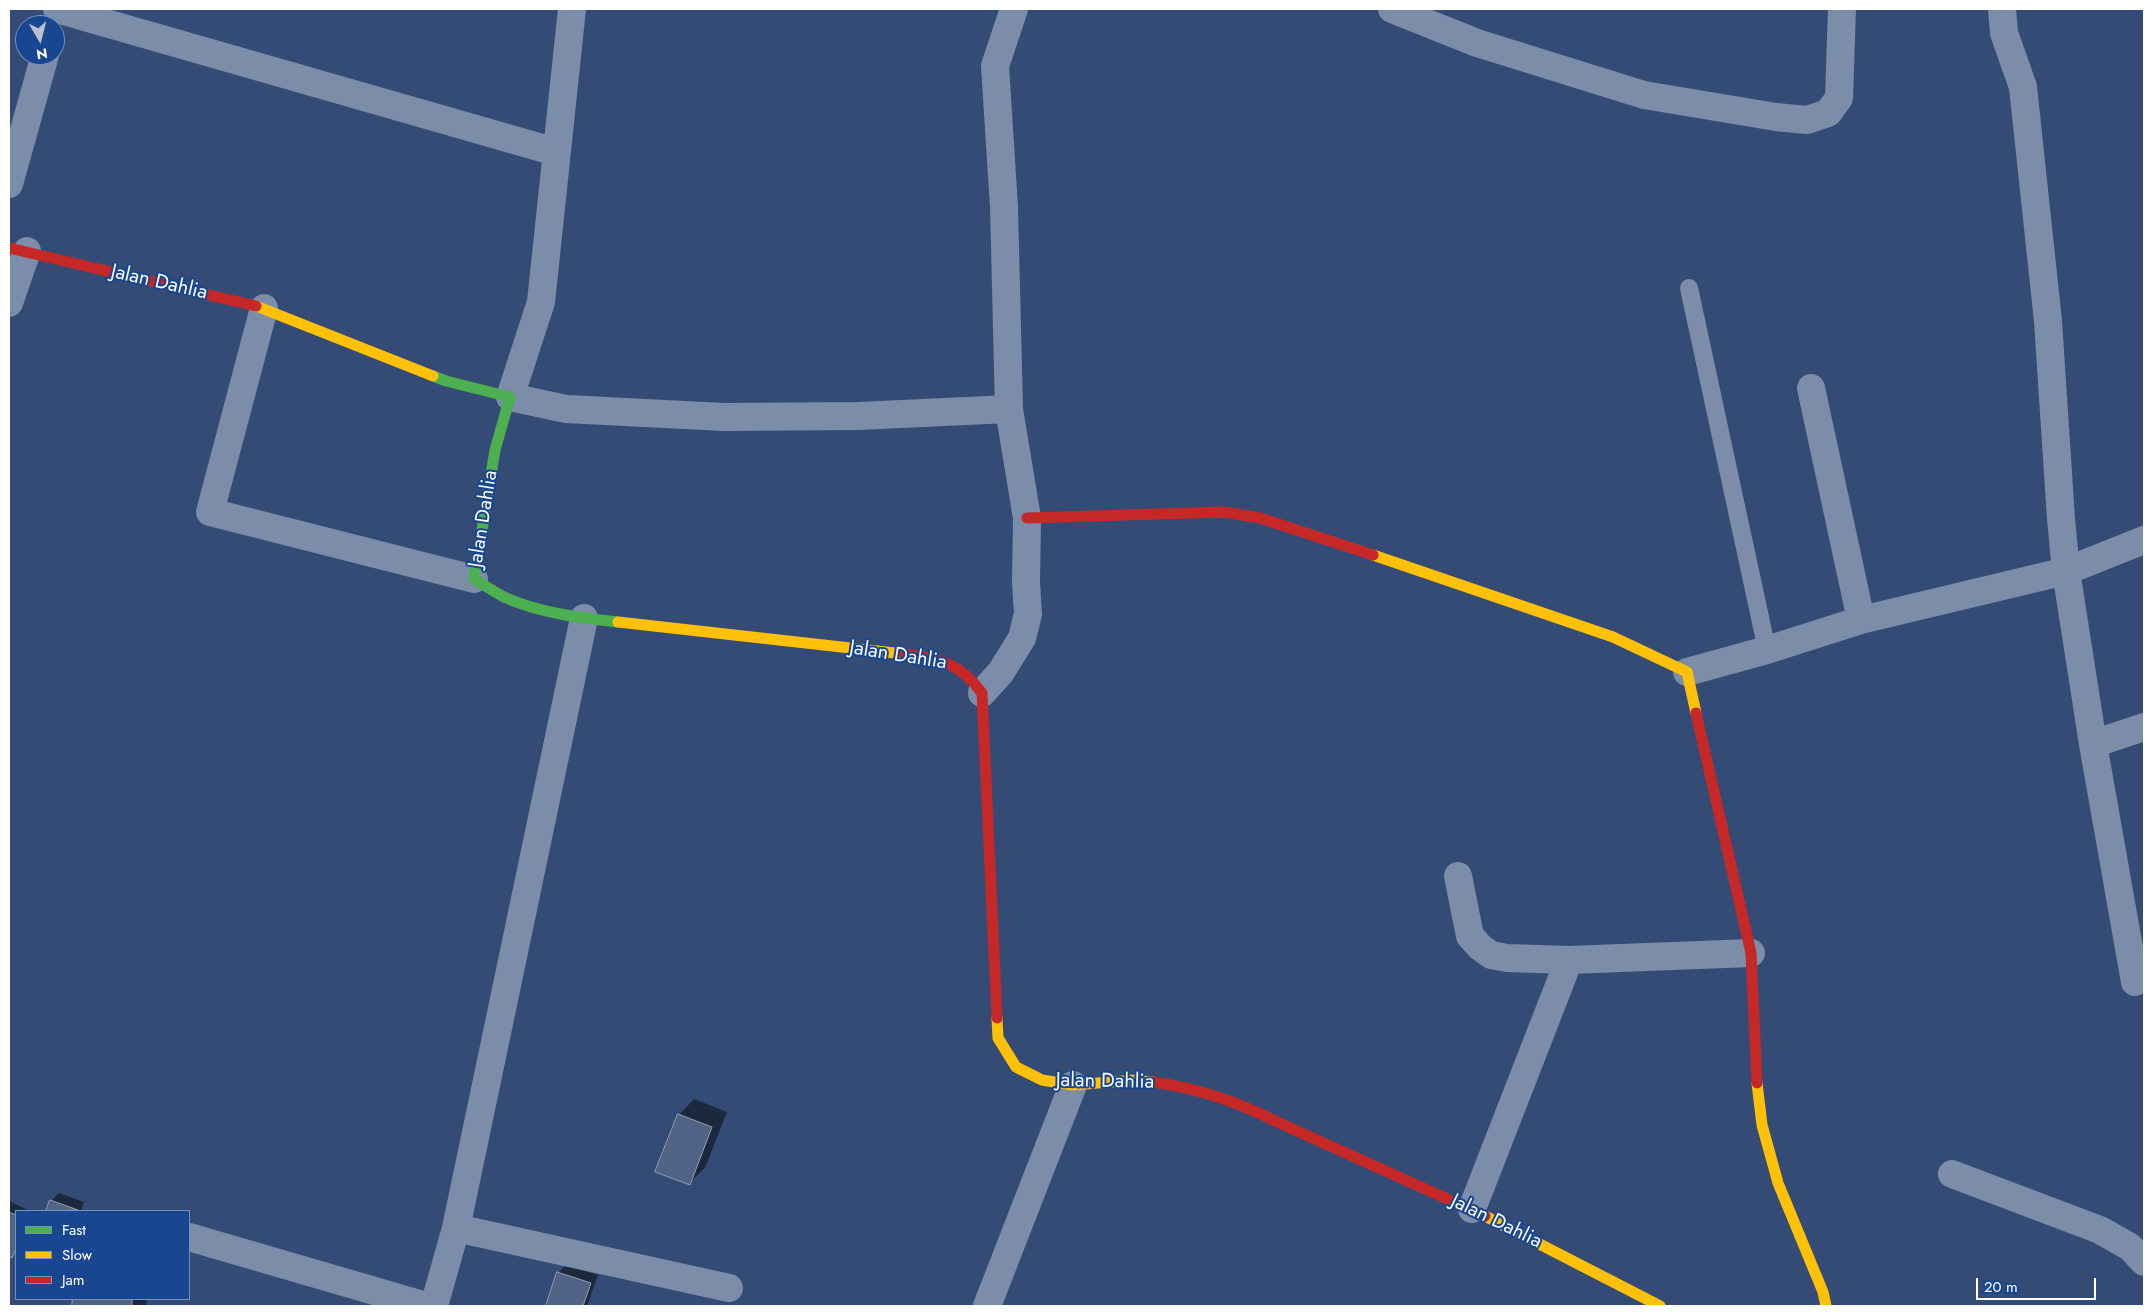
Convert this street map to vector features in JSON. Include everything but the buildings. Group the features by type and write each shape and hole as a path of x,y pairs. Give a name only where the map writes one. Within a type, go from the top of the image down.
{"street":[{"path":"57,9 556,152"},
{"path":"572,9 541,302 510,397 566,409 724,417 858,416 1009,409"},
{"path":"982,693 1001,672 1022,638 1028,614 1026,582 1027,518 1009,409 1004,207 995,66 1014,9"},
{"path":"1392,9 1478,44 1644,95 1776,117 1807,120 1828,113 1839,98 1842,9"},
{"path":"2002,9 2004,32 2024,96 2048,321 2066,571 2093,744 2135,982"},
{"path":"9,184 41,65"},
{"path":"9,303 18,250"},
{"name":"Jalan Dahlia","path":"18,250 264,308 446,381 510,397 495,450 474,579 504,598 537,608 584,618 927,656 959,667 969,676 982,693 998,1038 1016,1067 1042,1080 1073,1085 1134,1080 1184,1086 1242,1104 1275,1121 1472,1209 1660,1306"},
{"path":"264,308 210,512 474,579"},
{"path":"1810,388 1861,620"},
{"path":"1027,518 1224,512 1260,518 1319,536 1612,636 1687,672 1767,650 1861,620 2066,571 2144,540"},
{"path":"434,1306 456,1228 584,618"},
{"path":"1687,672 1751,953 1757,1079 1762,1125 1778,1182 1823,1292 1826,1306"},
{"path":"2093,744 2144,727"},
{"path":"1458,876 1470,936 1491,955 1507,958 1569,960 1751,953"},
{"path":"1472,1209 1569,960"},
{"path":"988,1306 1073,1085"},
{"path":"1952,1174 2100,1230 2130,1247 2144,1262"},
{"path":"456,1228 730,1288"},
{"path":"190,1237 426,1306"}],"lane":[{"path":"1689,288 1767,650"}],"traffic: fast":[{"path":"433,376 510,397 495,450 474,579 517,603 575,617 618,622"}],"traffic: slow":[{"path":"256,306 433,376"},
{"path":"1373,555 1613,637 1687,672 1696,713"},
{"path":"618,622 904,654"},
{"path":"997,1018 998,1038 1016,1067 1042,1080 1073,1085 1135,1080 1153,1082"},
{"path":"1757,1083 1762,1125 1778,1183 1823,1292 1826,1306"},
{"path":"1485,1216 1660,1306"}],"traffic: jam":[{"path":"9,248 256,306"},
{"path":"1027,518 1224,512 1260,518 1373,555"},
{"path":"904,654 939,660 957,668 982,693 997,1018"},
{"path":"1696,713 1751,953 1757,1083"},
{"path":"1153,1082 1215,1096 1246,1107 1485,1216"}]}
